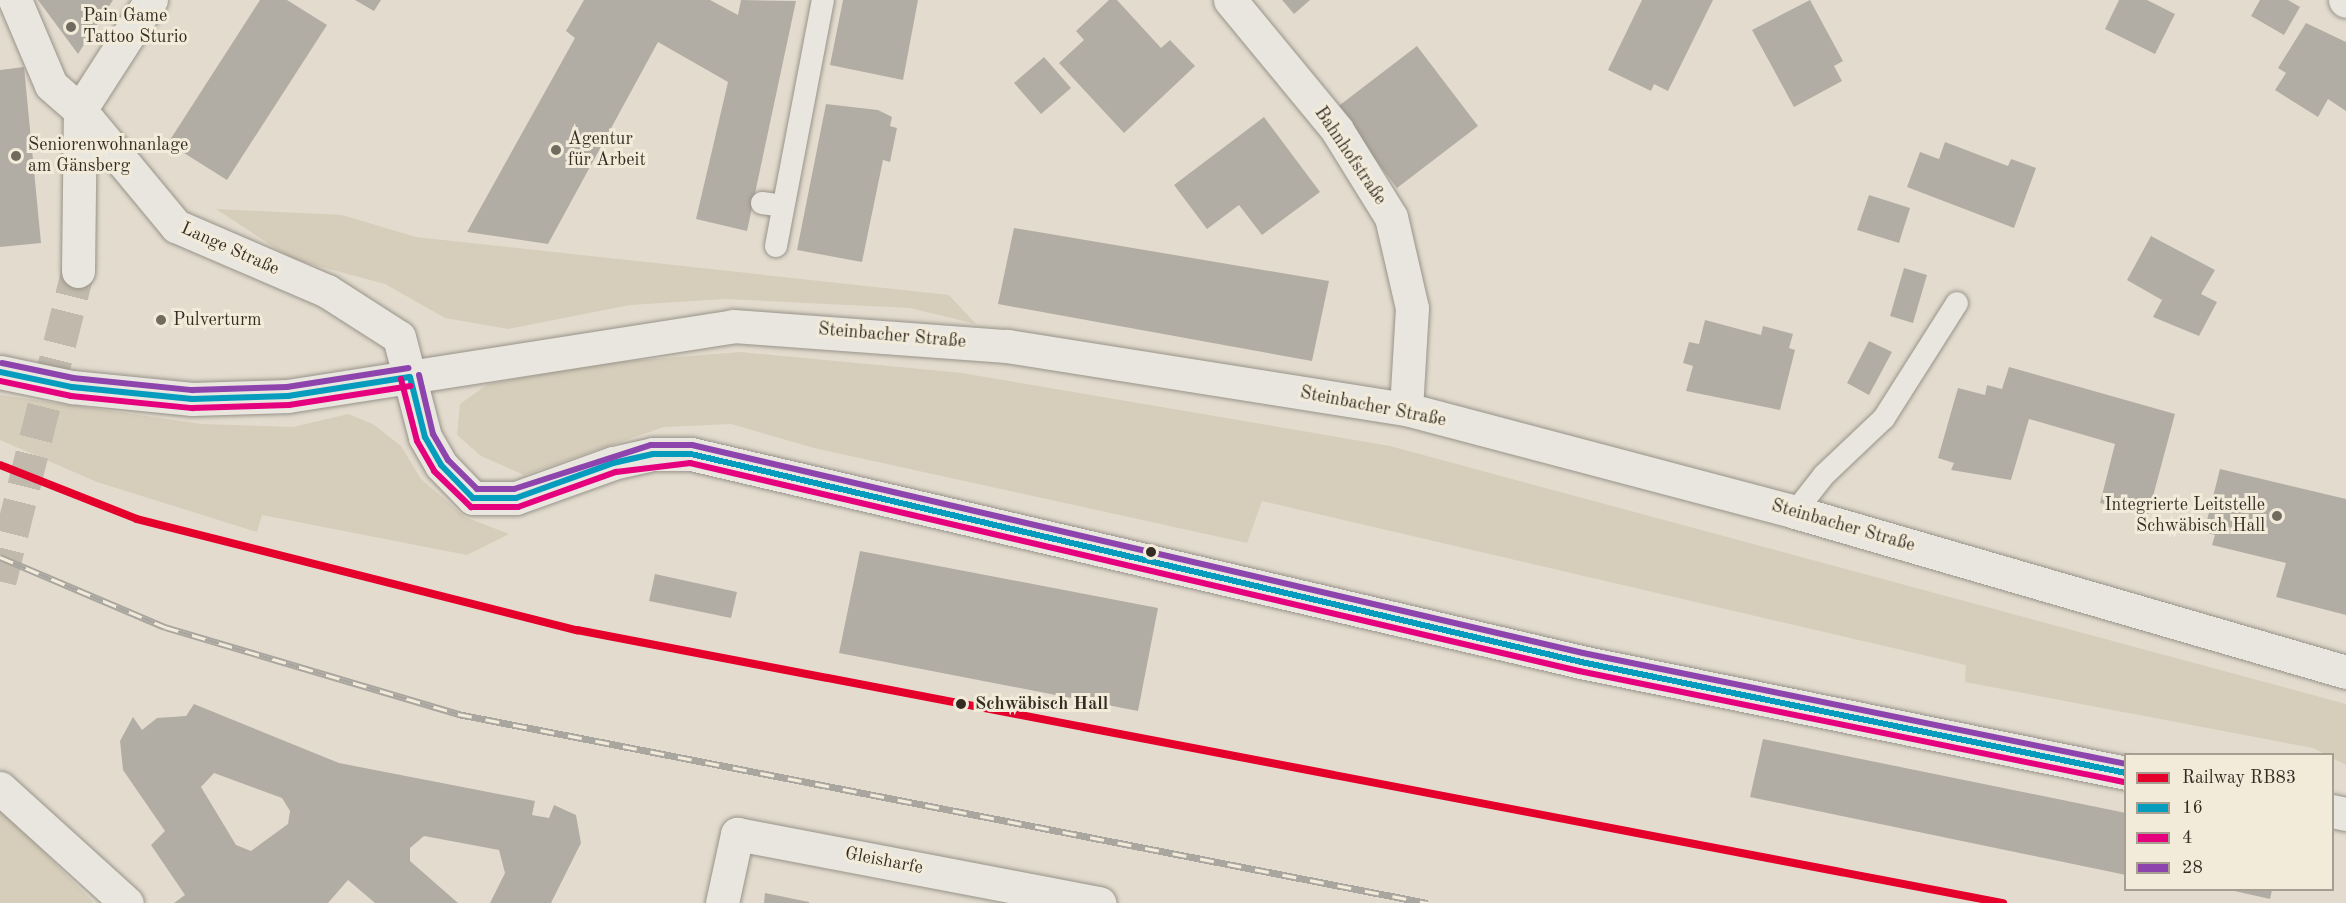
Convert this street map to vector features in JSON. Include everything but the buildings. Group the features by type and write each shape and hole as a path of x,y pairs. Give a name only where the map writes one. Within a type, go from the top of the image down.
{"street":[{"name":"Lange Straße","path":"15,0 51,85 80,110 131,179 176,226 327,291 399,337 425,437 441,465 473,498 516,498 613,463 691,454 1581,662 2124,773"},
{"path":"78,271 80,110 151,0"},
{"name":"Bahnhofstraße","path":"1230,0 1337,130 1391,217 1412,308 1406,409"},
{"name":"Steinbacher Straße","path":"0,372 72,387 192,399 288,396 733,326 1007,346 1406,409 1795,512 2346,672"},
{"path":"0,788 127,903"},
{"name":"Gleisharfe","path":"722,903 737,834 1016,895 1100,903"}],"lane":[{"path":"776,246 772,205 823,0"},
{"path":"1795,512 1824,475 1884,418 1957,303"}],"shaded area":[{"path":"216,209 342,215 416,237 949,295 976,324 910,308 726,299 630,305 508,329 445,318 385,284 292,259"},
{"path":"740,352 962,373 1390,446 2346,704 2346,765 2334,759 2334,753 2323,753 2313,748 1965,682 1966,665 1262,501 1247,543 814,448 731,424 664,427 524,475 481,456 457,435 460,404 488,384 603,363"},
{"path":"0,395 202,424 293,427 348,414 373,424 401,446 421,479 465,517 509,534 467,555 262,515 257,532 97,482 0,440"},
{"path":"0,807 94,903 0,903"}],"tunnel":[{"path":"0,581 78,271"}],"railway":[{"path":"0,557 165,627 458,714 1428,903"}],"rail line":[{"name":"RB83","path":"0,465 137,519 577,630 2003,903"}],"transit line":[{"name":"28","path":"2,363 73,378 192,390 287,387 409,368"},
{"name":"16","path":"0,372 72,387 192,399 288,396 410,377"},
{"name":"28","path":"419,375 433,434 448,460 477,489 514,489 651,445 692,445 1583,653 2124,764"},
{"name":"16","path":"410,377 425,437 441,465 473,498 516,498 613,463 653,454 691,454 1581,662 2124,773"},
{"name":"4","path":"401,379 417,441 434,471 471,507 518,507 616,472 690,463 1579,671 2124,782"},
{"name":"4","path":"0,381 71,396 192,408 289,405 411,386"}],"place":[{"name":"Pain Game Tattoo Sturio","path":"71,27"},
{"name":"Agentur für Arbeit","path":"556,150"},
{"name":"Seniorenwohnanlage am Gänsberg","path":"16,156"},
{"name":"Pulverturm","path":"161,320"},
{"name":"Integrierte Leitstelle Schwäbisch Hall","path":"2277,516"},
{"name":"Schwäbisch Hall","path":"961,704"}]}
